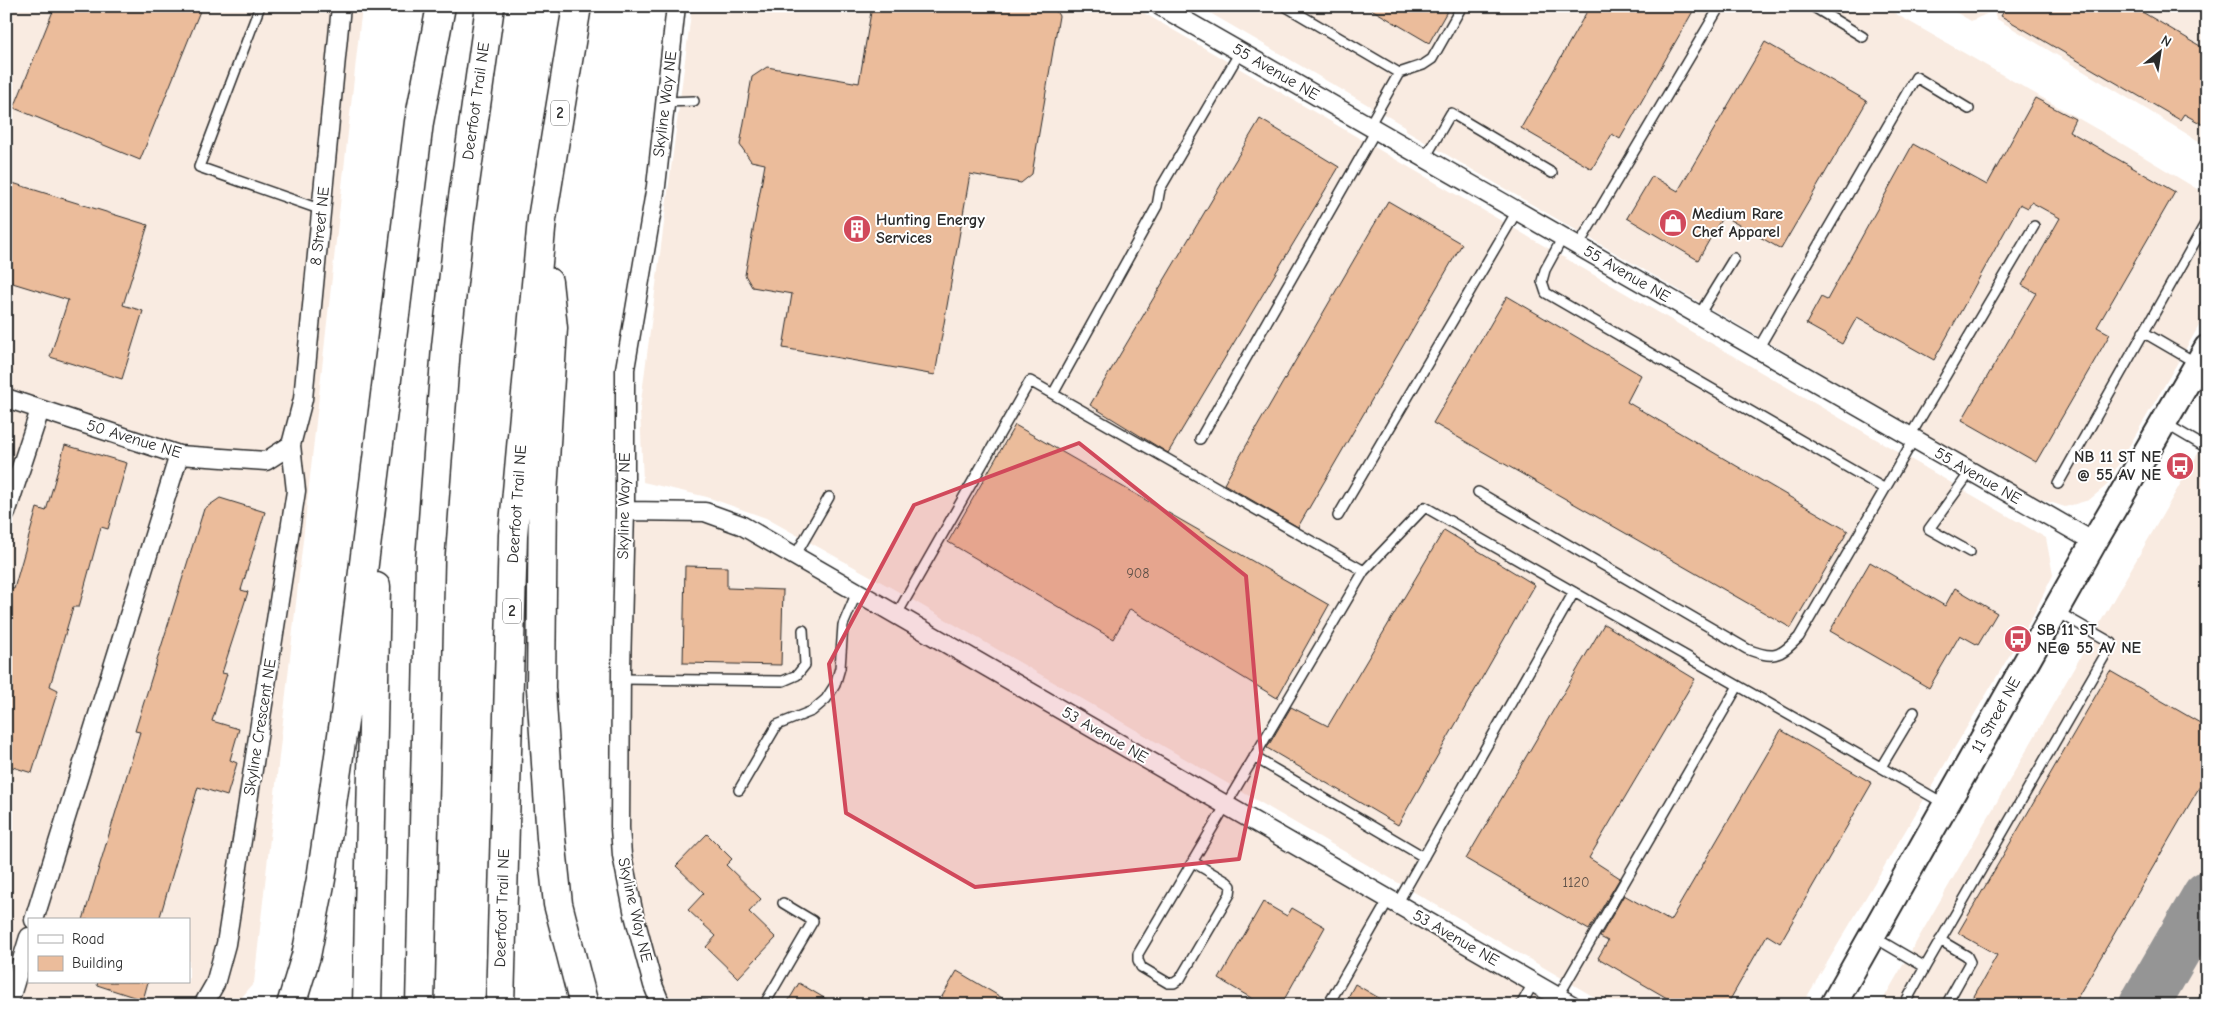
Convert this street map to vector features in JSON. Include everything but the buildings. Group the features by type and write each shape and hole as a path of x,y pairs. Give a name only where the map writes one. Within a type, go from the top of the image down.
{"highway":[{"path":"291,1005 306,956 327,841 346,708 419,122 441,6"},
{"name":"Deerfoot Trail NE","path":"420,1005 430,560 446,347 460,219 490,6"},
{"name":"Deerfoot Trail NE","path":"500,1005 513,535 542,219 577,6"},
{"path":"367,1005 378,545 419,122"},
{"path":"542,219 553,328 543,494 541,688 551,838 558,904 584,1005"}],"street":[{"name":"8 Street NE","path":"290,445 303,399 341,6"},
{"name":"Skyline Way NE","path":"661,1005 653,985 634,916 622,855 621,679 625,510 625,369 656,186 676,6"},
{"name":"55 Avenue NE","path":"1160,6 2094,542"},
{"name":"11 Street NE","path":"1833,1005 2094,542 2202,356"},
{"name":"50 Avenue NE","path":"6,398 179,455 266,461 290,445"},
{"path":"6,514 40,410"},
{"name":"Skyline Crescent NE","path":"203,1005 215,984 226,944 296,492 290,445"},
{"path":"35,918 179,455"},
{"name":"53 Avenue NE","path":"625,510 705,512 741,525 1565,1001"},
{"path":"8,1005 28,941"}],"lane":[{"path":"260,6 199,167 322,210"},
{"path":"1285,6 1399,74"},
{"path":"1200,439 1373,128 1399,74 1423,65 1432,59 1462,6"},
{"path":"1578,246 1720,6"},
{"path":"1812,6 1863,37"},
{"path":"1053,394 1157,206 1160,189 1240,52"},
{"path":"1758,349 1916,77 1970,108"},
{"path":"665,102 694,101"},
{"path":"1425,158 1450,113 1552,173"},
{"path":"1338,516 1516,211"},
{"path":"2058,484 2205,224"},
{"path":"1478,492 1747,649 1767,656 1785,651 1799,637 2034,226"},
{"path":"1563,237 1545,270 1542,281 1546,293 1885,489"},
{"path":"1699,315 1734,258"},
{"path":"2143,332 2202,356"},
{"path":"897,614 1030,381 1364,571"},
{"path":"2164,422 2207,448"},
{"path":"1970,552 1928,529 1971,471"},
{"path":"795,556 829,497"},
{"path":"1193,862 1227,882 1231,886 1230,894 1180,979 1174,983 1168,983 1141,967 1138,954 1364,571 1425,507 1946,804"},
{"path":"739,790 777,725 812,711 826,699 835,685 840,668 843,625 857,592"},
{"path":"1328,1005 1393,902 1424,857 1574,592"},
{"path":"1904,1005 2112,643 2055,611"},
{"path":"621,679 783,680 797,675 805,665 803,630"},
{"path":"1565,1001 1738,686"},
{"path":"1881,767 1914,712"},
{"path":"1254,757 1424,857"},
{"path":"764,1005 813,921 782,902"},
{"path":"1872,936 1925,967"},
{"path":"1940,940 1967,956 1970,962 1946,1005"},
{"path":"1521,1005 1533,983"},
{"path":"2201,1005 2207,994"}],"highlighted area":[{"path":"1079,443 1246,576 1261,753 1239,859 975,887 846,813 829,664 914,505"}],"shaded area":[{"path":"6,6 362,6 254,983 235,1005 6,1005"},
{"path":"692,6 1132,6 2046,538 2053,575 2031,619 1802,1005 1608,1005 892,588 766,518 707,497 643,482 640,409"},
{"path":"1198,6 1882,6 2116,140 2207,195 2207,312 2106,486 2089,500 2065,507 2034,497 1406,131 1406,127"},
{"path":"1945,6 2207,6 2207,146 1997,19 1993,11 1971,21"},
{"path":"2207,438 2207,1005 1880,1005 2127,576"},
{"path":"625,511 705,512 1572,1005 661,1005 625,876"}],"taxiway":[{"path":"2144,1005 2207,896"}],"place":[{"name":"Medium Rare Chef Apparel","path":"1673,223"},
{"name":"Hunting Energy Services","path":"857,229"},
{"name":"NB 11 ST NE @ 55 AV NE","path":"2180,466"},
{"name":"SB 11 ST NE@ 55 AV NE","path":"2018,639"}]}
